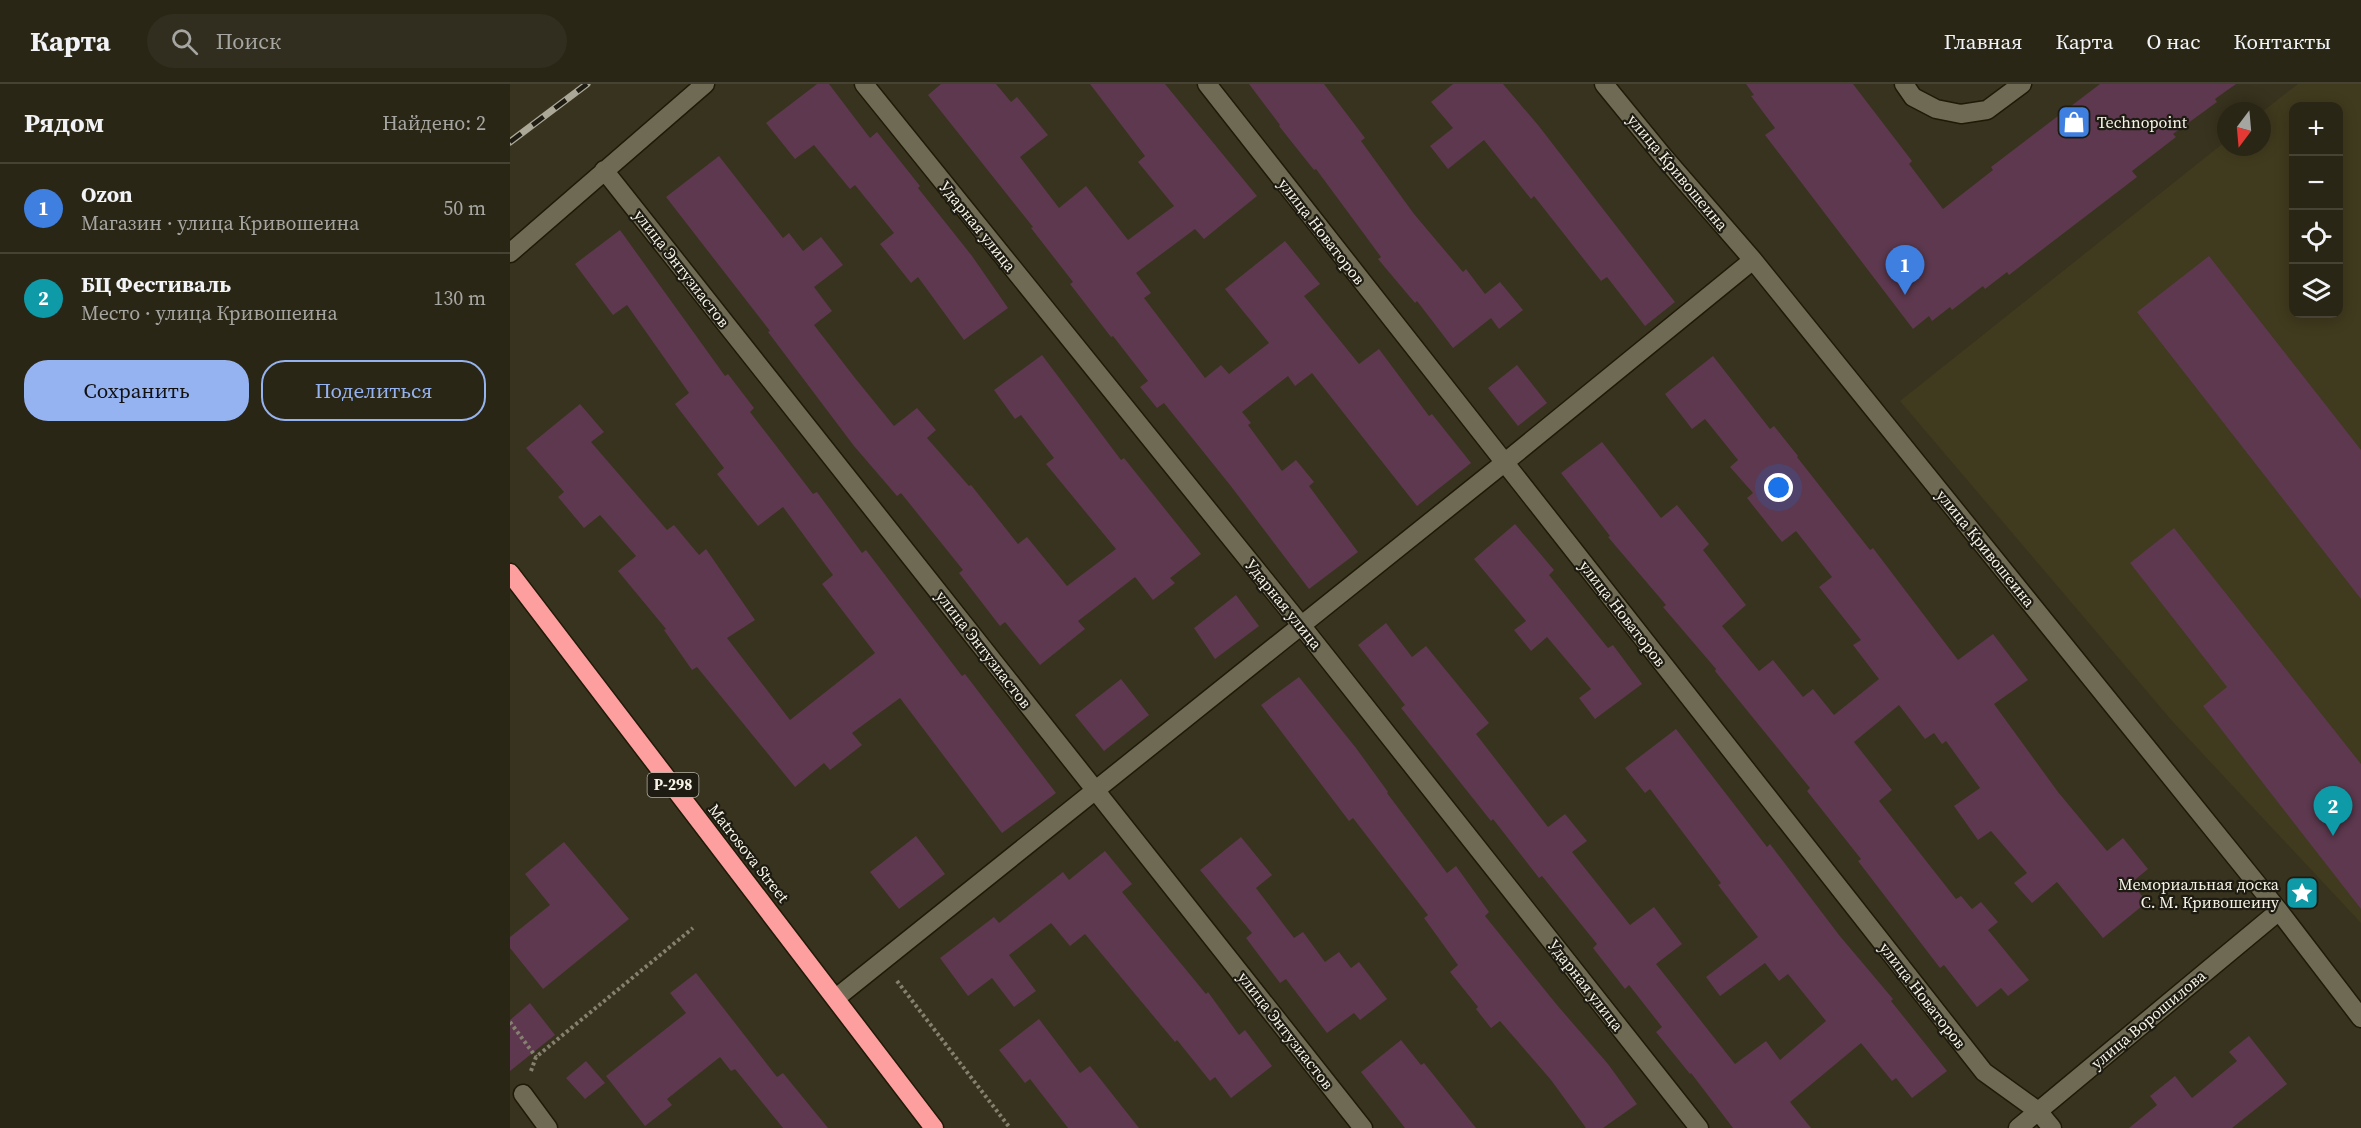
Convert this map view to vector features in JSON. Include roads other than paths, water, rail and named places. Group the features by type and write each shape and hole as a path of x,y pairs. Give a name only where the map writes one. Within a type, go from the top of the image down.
{"highway":[{"name":"Matrosova Street","path":"510,573 934,1128"}],"street":[{"path":"510,253 705,84"},
{"name":"Ударная улица","path":"864,84 1301,625 1698,1128"},
{"name":"улица Новаторов","path":"1207,84 1984,1072 2038,1111 2052,1128"},
{"name":"улица Кривошеина","path":"1604,84 1753,260 2279,911 2361,1018"},
{"path":"1904,84 1913,97 1936,109 1961,114 1987,110 2022,84"},
{"name":"улица Энтузиастов","path":"604,170 1363,1128"},
{"path":"836,998 1504,463 1753,260"},
{"name":"улица Ворошилова","path":"2018,1128 2279,911"},
{"path":"523,1094 548,1128"}],"railway":[{"path":"510,142 587,84"}],"place":[{"name":"Technopoint","path":"2074,122"},
{"name":"Ozon","path":"1905,295"},
{"name":"БЦ Фестиваль","path":"2333,836"},
{"name":"Мемориальная доска С. М. Кривошеину","path":"2302,893"}]}
